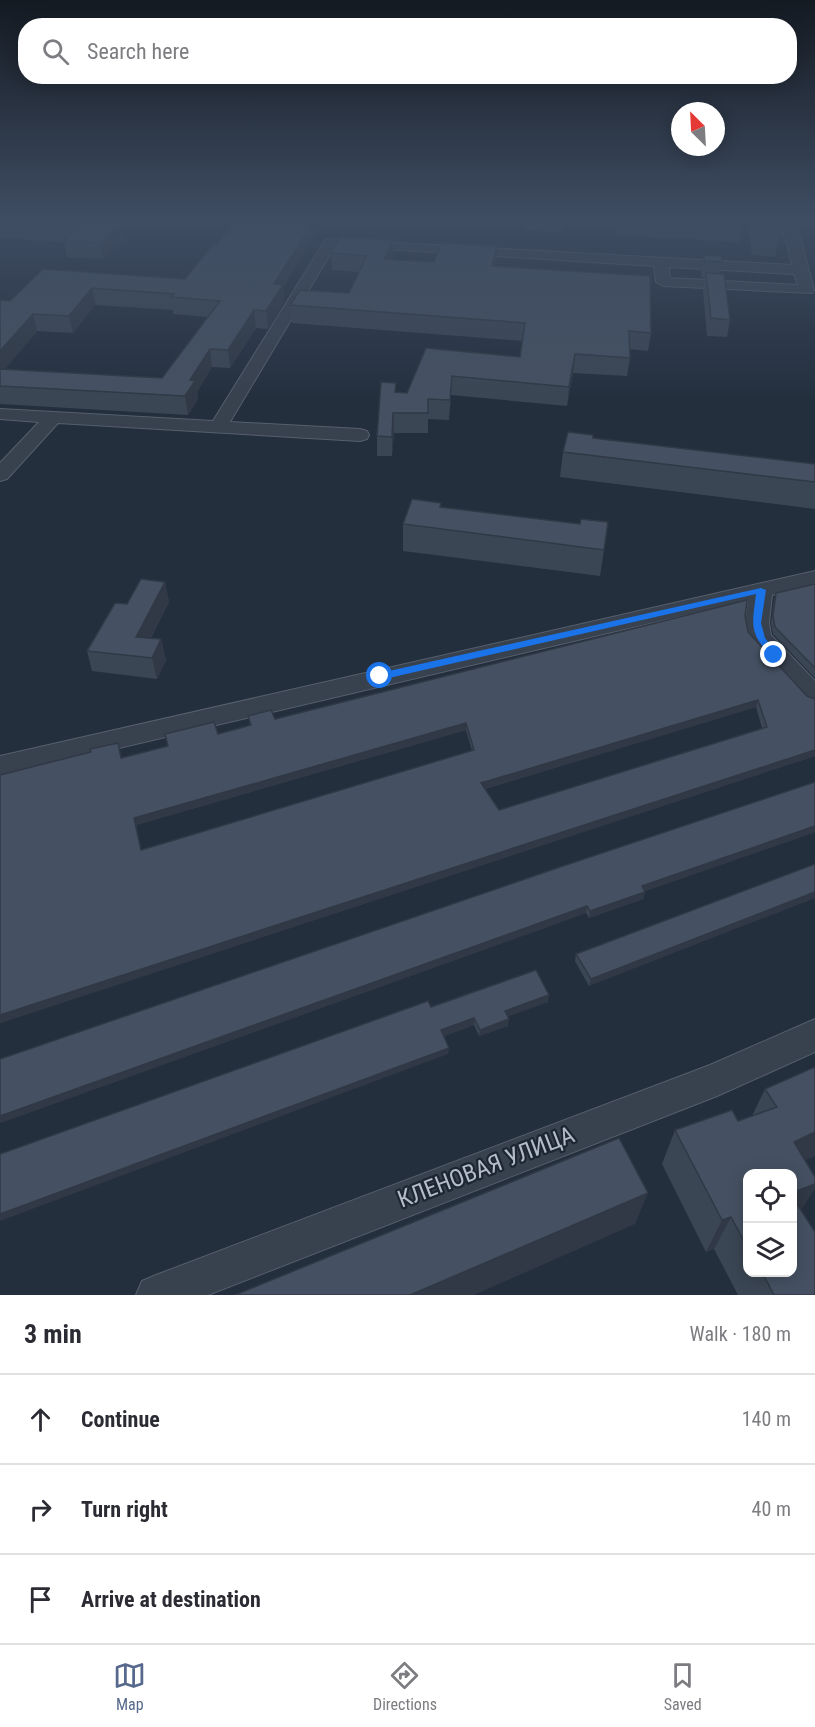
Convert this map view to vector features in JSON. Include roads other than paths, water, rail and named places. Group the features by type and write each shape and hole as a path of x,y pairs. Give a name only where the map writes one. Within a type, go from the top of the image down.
{"street":[{"path":"218,427 309,278"},
{"path":"663,278 663,282 807,290 803,278"},
{"path":"0,414 360,435"},
{"path":"0,475 53,417"},
{"path":"0,766 380,676 815,578"},
{"path":"761,590 757,623 760,638 815,696"},
{"name":"КЛЕНОВАЯ УЛИЦА","path":"156,1295 717,1079 815,1035"}]}
